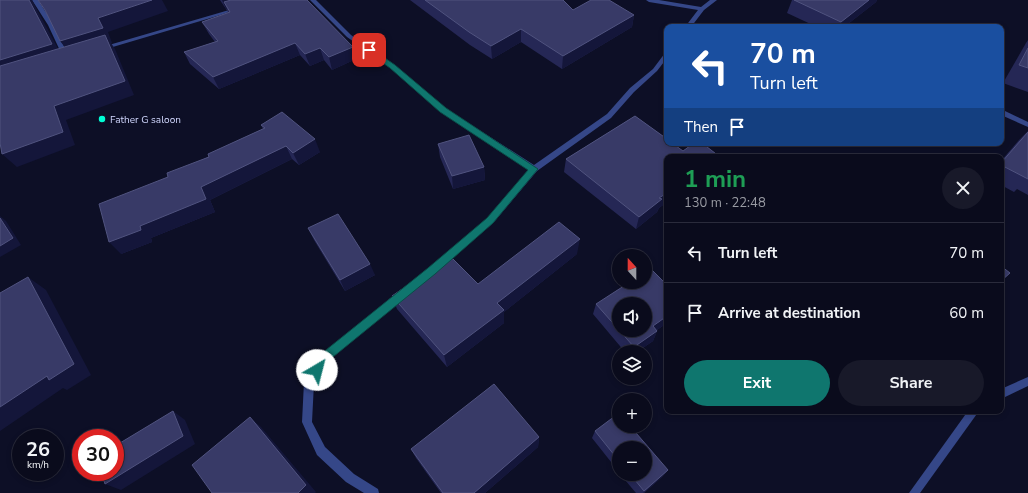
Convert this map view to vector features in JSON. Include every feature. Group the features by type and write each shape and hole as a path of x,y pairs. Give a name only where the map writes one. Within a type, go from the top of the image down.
{"street":[{"path":"35,0 51,25 68,59"},
{"path":"313,0 349,36 393,66 443,110 534,169"},
{"path":"649,0 702,9"},
{"path":"690,24 702,9 714,0"},
{"path":"97,50 244,7"},
{"path":"61,61 75,57"},
{"path":"432,271 490,221 534,169 608,116 632,90 655,70 664,58"},
{"path":"1004,113 1028,124"},
{"path":"374,493 350,478 321,451 307,422 309,382 324,358 408,290"},
{"path":"1004,393 1028,381"},
{"path":"914,493 972,414"}],"building":[{"path":"0,0 29,0 52,44 0,60"},
{"path":"38,0 152,0 98,18 103,28 60,41 45,10"},
{"path":"231,0 307,0 353,47 329,57 320,48 305,54 295,43 213,77 184,52 218,41 202,22 230,12 224,2"},
{"path":"425,0 563,0 573,10 591,0 609,0 634,15 563,56 521,29 491,46"},
{"path":"794,0 869,0 841,22"},
{"path":"105,35 125,81 54,106 63,132 2,154 0,143 0,66"},
{"path":"1028,48 1028,68 1019,65"},
{"path":"282,112 315,139 293,153 286,146 201,187 206,199 140,226 141,230 109,242 99,204 168,177 167,173 209,157 208,154 265,128 261,125"},
{"path":"635,116 664,137 664,146 676,146 683,151 690,146 706,146 716,154 664,154 664,195 659,198 662,199 639,217 566,159"},
{"path":"1028,132 1028,179 1004,167 1004,160"},
{"path":"469,135 484,167 452,176 438,144"},
{"path":"338,214 370,264 340,280 308,228"},
{"path":"0,218 13,238 0,246"},
{"path":"559,222 580,239 497,303 504,310 444,355 392,296 450,256 478,284"},
{"path":"1004,268 1010,273 1004,278"},
{"path":"652,270 664,282 664,318 653,326 657,331 652,334 652,297 612,297 612,322 596,304 619,289 652,289"},
{"path":"28,277 74,364 49,380 47,376 0,407 0,293"},
{"path":"625,337 648,337 637,345 632,345"},
{"path":"494,384 539,437 474,493 443,493 411,449"},
{"path":"173,411 183,436 124,472 124,441"},
{"path":"250,417 306,485 298,493 212,493 192,465"},
{"path":"612,418 612,433 636,433 643,441 612,441 612,452 595,431"},
{"path":"652,451 668,470 644,491 636,481 652,481"}],"place":[{"name":"Father G saloon","path":"102,119"}],"route":[{"path":"317,370 324,358 365,323 432,271 490,221 517,191 534,169 443,110 393,66 369,50"}]}
